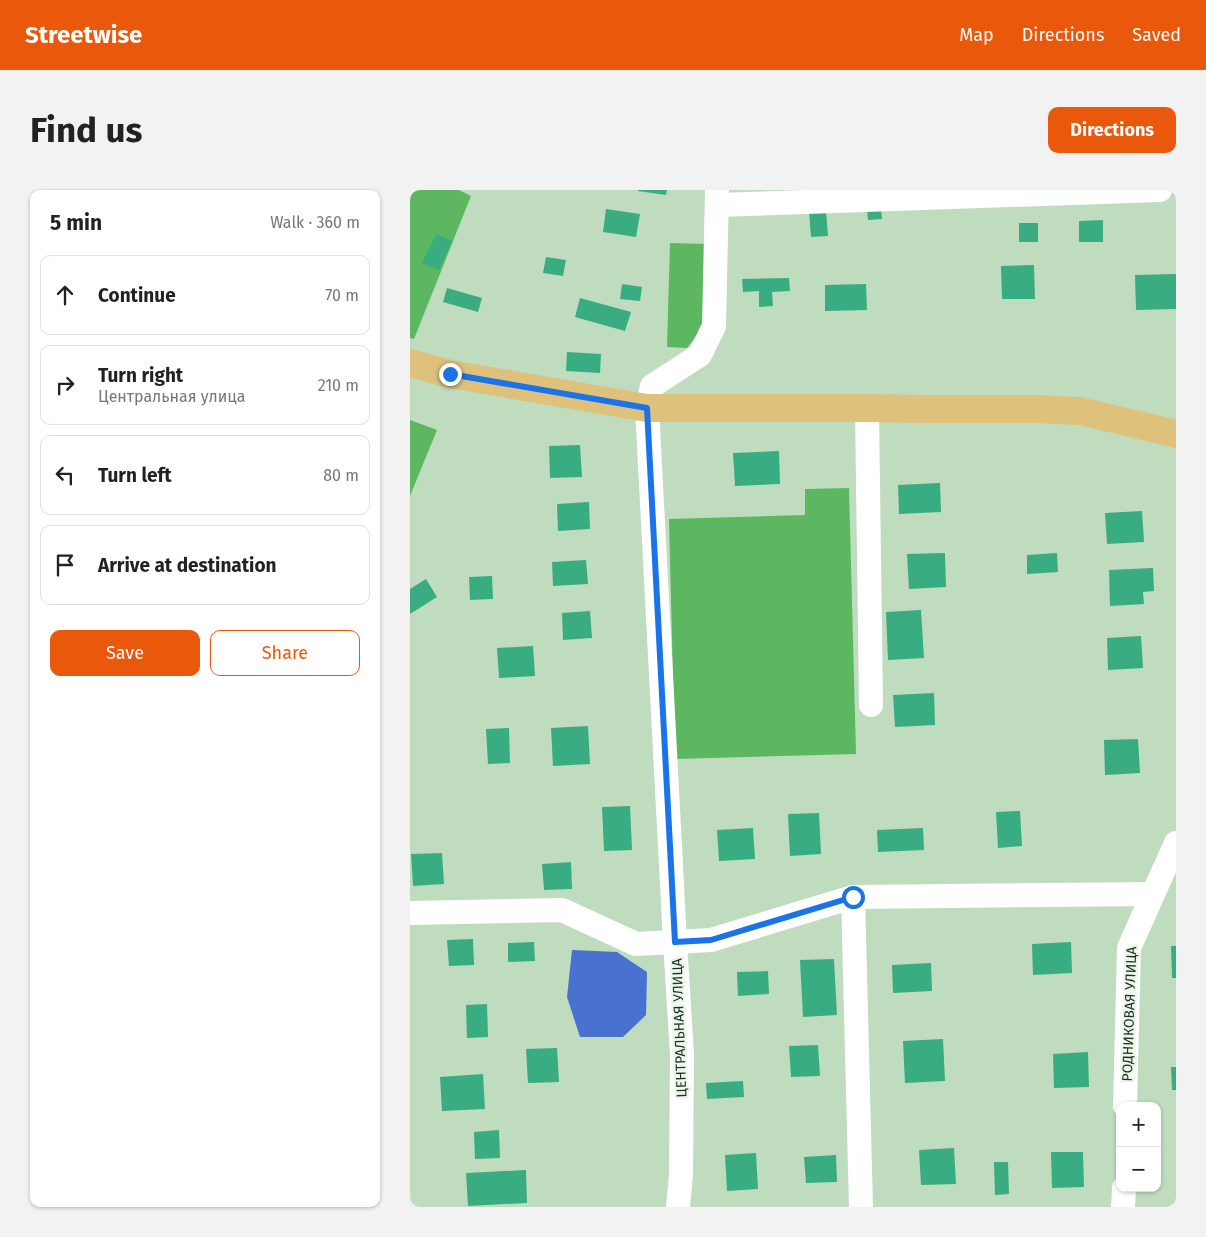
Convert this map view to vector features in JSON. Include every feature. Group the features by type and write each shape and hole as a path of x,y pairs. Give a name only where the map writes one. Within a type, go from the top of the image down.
{"main road":[{"path":"410,363 450,374 647,408 1036,409 1080,411 1176,434"}],"street":[{"path":"717,198 1160,190"},
{"name":"ЦЕНТРАЛЬНАЯ УЛИЦА","path":"678,1207 681,1174 682,1055 647,408 652,386 700,355 714,326 717,198"},
{"path":"867,408 871,705"},
{"name":"РОДНИКОВАЯ УЛИЦА","path":"1125,1102 1129,948 1176,843"},
{"path":"410,913 562,910 636,944 711,940 853,897 1153,894"},
{"path":"853,897 861,1207"},
{"path":"1123,1207 1124,1192"}],"green space":[{"path":"410,190 459,190 471,196 414,339 410,338"},
{"path":"670,243 708,244 706,323 687,348 667,347"},
{"path":"410,420 437,430 410,496"},
{"path":"849,488 856,754 675,759 669,519 805,515 805,489"}],"water":[{"path":"572,950 617,952 647,972 646,1015 623,1037 580,1037 567,997"}],"building":[{"path":"638,190 667,190 666,195"},
{"path":"881,207 882,219 868,220 867,208"},
{"path":"606,209 640,214 636,237 603,232"},
{"path":"826,210 828,236 811,237 809,211"},
{"path":"1103,220 1103,242 1079,242 1079,221"},
{"path":"1019,223 1038,223 1038,242 1019,242"},
{"path":"436,234 452,241 439,270 422,263"},
{"path":"546,257 566,260 563,276 543,273"},
{"path":"1034,265 1035,299 1002,299 1001,266"},
{"path":"1176,274 1176,309 1136,310 1135,275"},
{"path":"789,278 790,291 772,292 773,306 759,307 759,291 743,292 742,279"},
{"path":"622,284 642,287 640,301 620,299"},
{"path":"866,284 867,310 825,311 825,285"},
{"path":"447,288 482,298 478,312 443,302"},
{"path":"580,298 631,312 625,331 575,317"},
{"path":"567,352 601,354 600,373 566,371"},
{"path":"580,445 582,477 550,478 549,446"},
{"path":"779,451 780,484 735,486 733,453"},
{"path":"940,483 941,512 899,514 898,485"},
{"path":"589,502 590,529 558,531 557,504"},
{"path":"1142,511 1144,542 1107,544 1105,513"},
{"path":"945,553 946,587 909,589 907,554"},
{"path":"1057,553 1058,572 1027,574 1027,555"},
{"path":"586,560 588,584 553,586 552,562"},
{"path":"1153,568 1154,591 1143,592 1144,604 1110,606 1109,570"},
{"path":"492,576 493,599 470,600 469,577"},
{"path":"426,579 437,597 410,614 410,589"},
{"path":"921,610 924,658 888,660 886,612"},
{"path":"590,611 592,638 563,640 562,613"},
{"path":"1141,636 1143,668 1108,670 1107,638"},
{"path":"533,646 535,676 499,678 497,648"},
{"path":"934,693 935,725 895,727 893,695"},
{"path":"588,726 590,764 553,766 551,728"},
{"path":"509,728 510,763 488,764 486,729"},
{"path":"1138,739 1140,773 1105,775 1104,740"},
{"path":"630,806 632,850 604,851 602,807"},
{"path":"1020,811 1022,846 998,848 996,812"},
{"path":"819,813 821,854 790,856 788,814"},
{"path":"753,828 755,859 719,861 717,830"},
{"path":"923,828 924,850 878,852 877,830"},
{"path":"442,853 444,884 413,886 411,854"},
{"path":"571,862 572,889 544,890 542,864"},
{"path":"473,939 474,965 449,966 447,940"},
{"path":"534,942 535,961 508,962 508,943"},
{"path":"1071,942 1072,973 1033,975 1032,944"},
{"path":"1171,946 1176,946 1176,978 1172,978"},
{"path":"834,959 837,1015 803,1017 800,960"},
{"path":"931,963 932,991 893,993 892,965"},
{"path":"768,971 769,994 738,996 737,972"},
{"path":"487,1004 488,1037 467,1038 466,1005"},
{"path":"943,1039 945,1081 905,1083 903,1041"},
{"path":"818,1045 820,1076 791,1077 789,1046"},
{"path":"557,1048 559,1082 528,1083 526,1049"},
{"path":"1088,1052 1089,1087 1054,1088 1053,1054"},
{"path":"1171,1067 1176,1067 1176,1090 1172,1090"},
{"path":"483,1074 485,1109 442,1111 440,1077"},
{"path":"743,1081 744,1097 707,1099 706,1083"},
{"path":"499,1130 500,1158 475,1159 474,1132"},
{"path":"954,1148 956,1184 921,1185 919,1150"},
{"path":"1051,1152 1083,1152 1084,1187 1052,1188"},
{"path":"756,1153 758,1189 727,1191 725,1155"},
{"path":"836,1155 837,1182 806,1183 804,1157"},
{"path":"994,1162 1008,1162 1009,1194 995,1195"},
{"path":"526,1170 527,1203 468,1206 466,1173"}],"route":[{"path":"450,374 647,408 675,942 711,940 853,897"}]}
